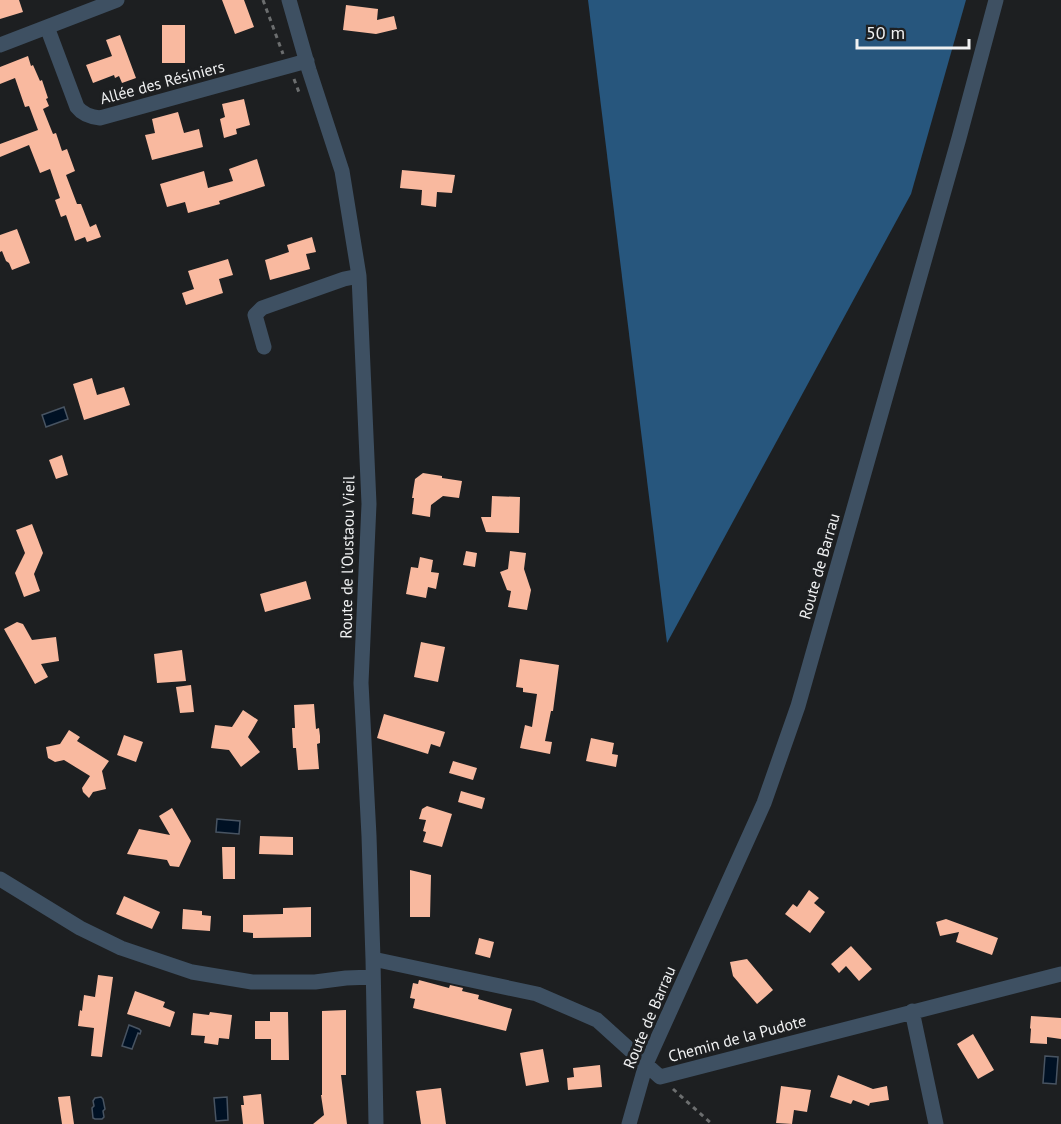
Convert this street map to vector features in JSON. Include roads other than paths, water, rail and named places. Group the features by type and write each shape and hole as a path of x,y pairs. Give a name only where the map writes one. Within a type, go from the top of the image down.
{"street":[{"path":"0,45 117,0"},
{"name":"Route de l'Oustaou Vieil","path":"289,0 342,171 359,276 369,504 361,683 369,836 376,1124"},
{"name":"Route de Barrau","path":"629,1124 646,1064 764,803 798,706 996,0"},
{"name":"Allée des Résiniers","path":"47,27 77,107 92,117 100,118 307,61"},
{"path":"264,347 255,315 262,308 344,279 359,276"},
{"path":"0,879 87,932 121,948 192,972 252,982 315,982 373,977"},
{"name":"Chemin de la Pudote","path":"373,958 537,994 597,1020 660,1077 1061,974"},
{"path":"912,1011 936,1124"}]}
